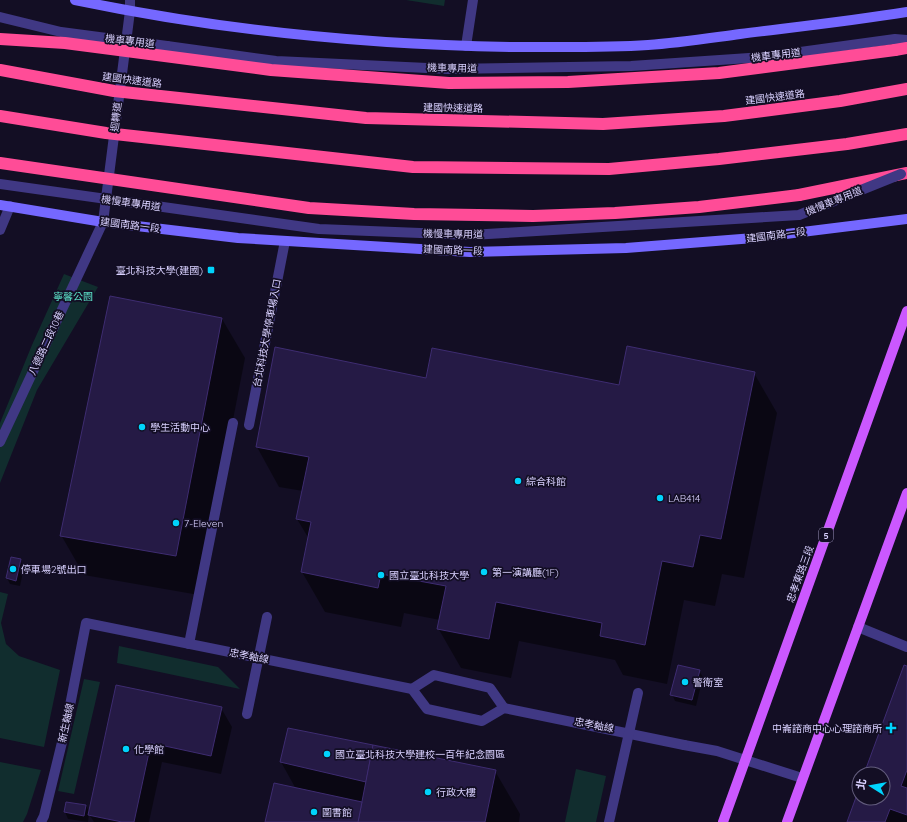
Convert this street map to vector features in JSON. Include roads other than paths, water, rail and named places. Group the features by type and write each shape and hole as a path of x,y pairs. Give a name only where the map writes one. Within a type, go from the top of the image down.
{"highway":[{"path":"0,39 65,43 271,70 450,83 568,82 719,73 901,49"},
{"name":"建國快速道路","path":"0,70 114,91 366,118 603,124 724,116 840,101 907,89"},
{"path":"0,116 106,133 413,167 609,169 719,159 847,144 907,134"},
{"path":"0,163 309,208 414,214 533,216 615,213 699,207 799,195 904,173"}],"main road":[{"name":"忠孝東路三段","path":"723,822 907,311"},
{"path":"787,822 907,493"}],"street":[{"path":"75,0 130,12 227,27 324,37 466,46 557,47 648,45 858,20 907,12"},
{"name":"迴轉道","path":"103,222 130,12 130,0"},
{"path":"466,46 473,0"},
{"name":"機車專用道","path":"0,17 61,32 276,61 449,69 631,66 764,57 895,39 907,40"},
{"name":"機慢車專用道","path":"0,184 319,229 471,235 799,214 904,173"},
{"path":"0,230 5,206"},
{"name":"建國南路一段","path":"5,206 103,222 238,238 470,252 626,248 754,238 907,220"},
{"name":"八德路二段10巷","path":"0,442 103,222"},
{"name":"台北科技大學停車場入口","path":"249,425 285,241"},
{"path":"189,644 233,423"},
{"path":"247,714 267,617"},
{"name":"忠孝軸線","path":"86,623 412,689"},
{"name":"新生軸線","path":"41,822 44,816 66,726 86,623"},
{"path":"858,627 907,647"},
{"path":"434,675 490,688 504,708 482,721 427,709 412,689 434,675"},
{"path":"609,822 638,693"},
{"name":"忠孝軸線","path":"504,708 630,732 717,751 802,778"}],"place":[{"name":"臺北科技大學(建國)","path":"211,270"},
{"name":"學生活動中心","path":"142,427"},
{"name":"綜合科館","path":"518,481"},
{"name":"LAB414","path":"660,498"},
{"name":"7-Eleven","path":"176,523"},
{"name":"停車場2號出口","path":"13,569"},
{"name":"第一演講廳(1F)","path":"484,572"},
{"name":"國立臺北科技大學","path":"381,575"},
{"name":"警衛室","path":"685,682"},
{"name":"中崙諮商中心心理諮商所","path":"891,728"},
{"name":"化學館","path":"126,749"},
{"name":"國立臺北科技大學建校一百年紀念園區","path":"327,754"},
{"name":"行政大樓","path":"428,792"},
{"name":"圖書館","path":"314,812"}],"park label":[{"name":"寧馨公園","path":"73,296"}]}
